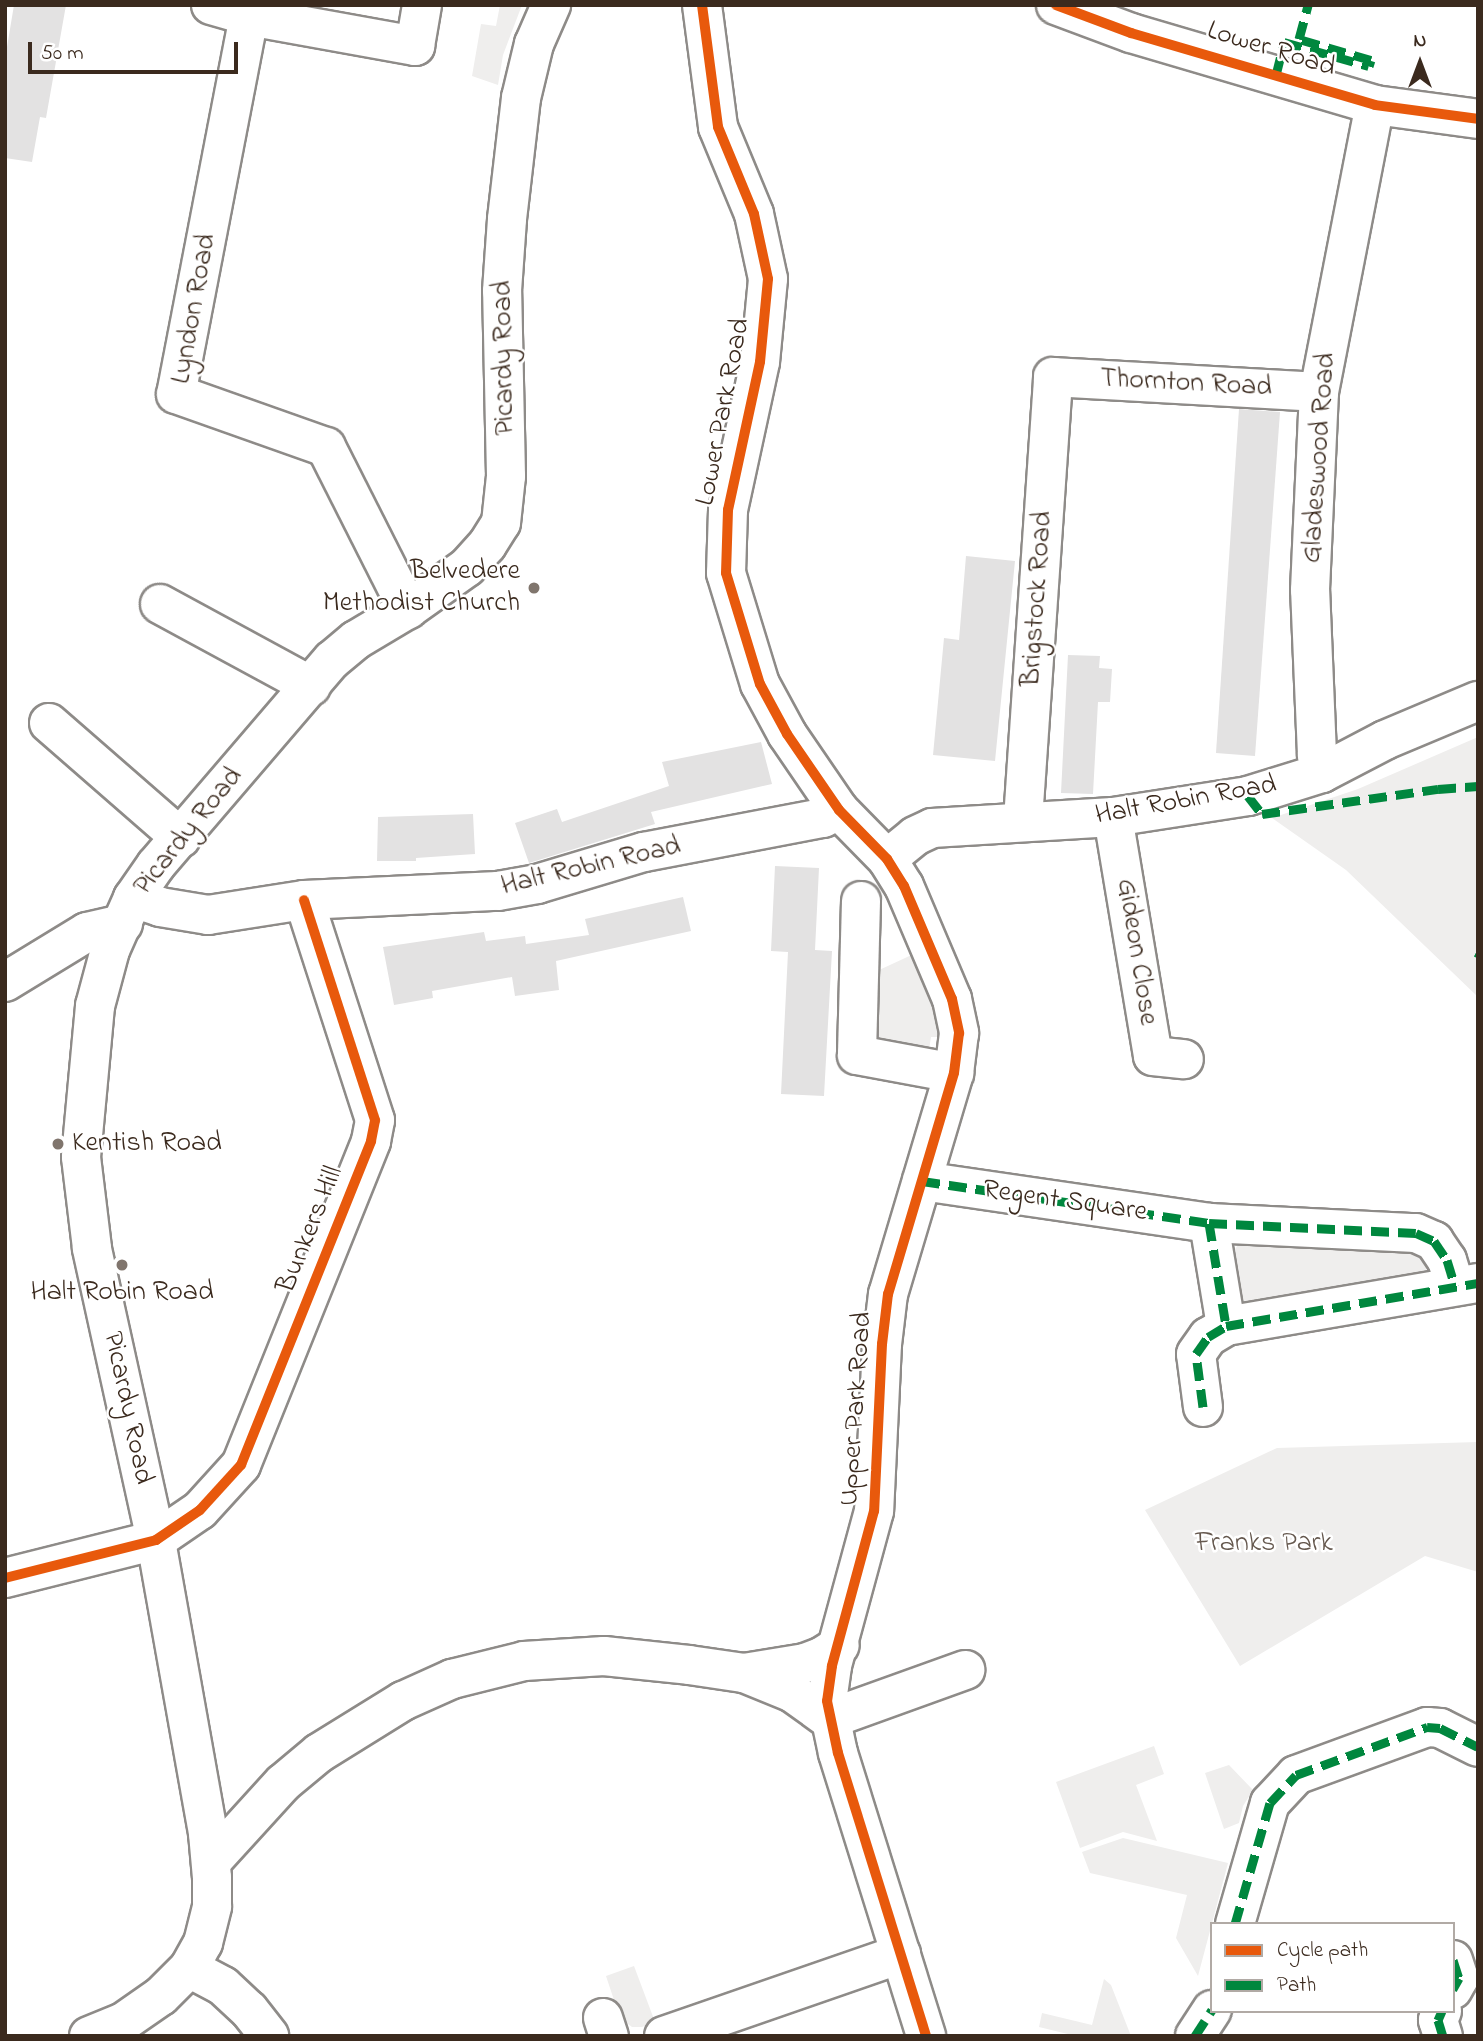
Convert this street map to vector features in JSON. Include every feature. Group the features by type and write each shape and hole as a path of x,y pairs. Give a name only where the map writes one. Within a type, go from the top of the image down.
{"street":[{"path":"211,5 249,16 415,46 422,5"},
{"name":"Picardy Road","path":"89,2036 122,2023 161,1996 189,1968 203,1943 212,1906 211,1862 156,1540 92,1248 81,1157 95,1006 110,950 128,911 156,865 332,660 356,640 408,609 467,567 487,545 501,523 506,476 502,292 507,219 521,98 534,44 551,5"},
{"name":"Lower Park Road","path":"702,5 718,127 754,214 768,279 760,362 728,510 726,573 760,684 787,734 839,810"},
{"name":"Lower Road","path":"1055,5 1131,33 1375,105 1478,119"},
{"name":"Lyndon Road","path":"249,16 176,394 326,447 408,609"},
{"name":"Gladeswood Road","path":"1322,773 1317,755 1310,590 1319,392 1375,105"},
{"name":"Thornton Road","path":"1053,377 1319,392"},
{"name":"Brigstock Road","path":"1023,820 1053,377"},
{"path":"160,604 311,686"},
{"name":"Halt Robin Road","path":"887,859 915,836 932,828 1023,820 1114,817 1248,796 1322,773 1385,740 1478,701"},
{"path":"49,723 181,838"},
{"name":"Upper Park Road","path":"839,810 887,859 917,913 953,999 959,1033 954,1073 888,1294 882,1344 874,1511 829,1682 829,1719 926,2036"},
{"name":"Halt Robin Road","path":"128,911 160,907 208,915 304,900 498,891 537,884 644,852 823,818 839,810"},
{"name":"Gideon Close","path":"1114,817 1153,1056 1184,1059"},
{"name":"Bunkers Hill","path":"156,1540 200,1510 241,1465 371,1141 375,1119 304,900"},
{"path":"861,901 857,1055 954,1073"},
{"path":"12,968 128,911"},
{"name":"Regent Square","path":"922,1181 1209,1223 1416,1233 1434,1241 1466,1285 1226,1326"},
{"path":"1203,1407 1196,1354 1208,1337 1226,1326 1209,1223"},
{"path":"5,1578 156,1540"},
{"path":"744,1673 805,1663 821,1657 839,1645"},
{"path":"211,1862 283,1783 319,1752 403,1701 452,1679 524,1661 604,1656 744,1673 793,1693 829,1719 965,1670"},
{"path":"1236,1922 1270,1803 1296,1774 1427,1727 1440,1728 1478,1748"},
{"path":"664,2036 901,1954"},
{"path":"1455,1966 1459,1978 1455,1985"},
{"path":"189,1968 223,1986 249,2010 269,2036"},
{"path":"1195,2036 1210,2013"},
{"path":"1441,2013 1438,2020 1443,2036"}],"green space":[{"path":"500,5 522,5 503,55 498,85 472,76 481,24 496,26"},
{"path":"1478,737 1478,997 1346,870 1272,818 1358,789"},
{"path":"918,952 938,1020 939,1037 931,1037 929,1050 878,1039 876,1027 877,971"},
{"path":"1240,1242 1419,1246 1430,1264 1422,1276 1249,1305 1237,1291 1231,1255"},
{"name":"Franks Park","path":"1478,1442 1478,1572 1425,1556 1240,1666 1145,1510 1277,1448"},
{"path":"1154,1746 1164,1774 1136,1785 1157,1841 1123,1832 1080,1848 1056,1782"},
{"path":"1229,1765 1253,1790 1243,1806 1239,1823 1224,1829 1205,1773"},
{"path":"1123,1838 1228,1863 1212,1922 1210,1922 1198,1976 1176,1938 1187,1895 1090,1873 1082,1852"},
{"path":"634,1966 655,2022 642,2027 632,2027 620,2018 606,1976"},
{"path":"1104,1979 1111,1985 1131,2036 1076,2036 1039,2027 1042,2013 1092,2025"}],"building":[{"path":"14,5 66,5 46,118 40,117 32,162 5,158 5,59"},
{"path":"1239,409 1280,412 1255,756 1216,753"},
{"path":"966,556 1015,561 995,761 933,755 944,638 959,640"},
{"path":"1068,655 1100,656 1099,668 1112,669 1110,702 1098,702 1093,794 1061,793"},
{"path":"761,742 772,784 651,812 655,824 529,863 515,823 557,809 562,822 669,786 662,762"},
{"path":"473,814 475,854 416,858 416,861 377,861 378,817"},
{"path":"775,866 819,868 815,950 832,951 824,1096 781,1094 788,952 771,951"},
{"path":"683,897 691,931 556,961 559,990 515,996 512,977 432,991 433,998 394,1005 383,947 484,932 486,941 525,936 526,944 589,935 585,919"}],"marked path":[{"path":"1276,75 1284,42 1369,66 1371,60 1299,39 1308,5"},
{"path":"1248,796 1262,814 1438,789 1478,786"},
{"path":"922,1181 1209,1223 1226,1326 1478,1283"},
{"path":"1209,1223 1416,1233 1434,1241 1447,1260 1455,1286"},
{"path":"1203,1407 1196,1354 1208,1337 1226,1326"},
{"path":"1236,1922 1270,1803 1296,1775 1427,1727 1440,1728 1478,1747"},
{"path":"1455,1966 1459,1978 1455,1985"},
{"path":"1195,2036 1210,2013"},
{"path":"1441,2013 1438,2020 1443,2036"}],"cycle path":[{"path":"702,5 718,127 754,214 768,279 760,362 728,510 726,573 760,684 787,734 839,810 887,859 904,886 952,999 959,1033 954,1073 888,1294 882,1344 874,1511 832,1666 827,1701 838,1753 926,2036"},
{"path":"1056,5 1131,33 1375,105 1478,119"},
{"path":"5,1578 156,1540 200,1510 241,1465 371,1141 375,1120 304,900"}],"place":[{"name":"Belvedere Methodist Church","path":"534,588"},
{"name":"Kentish Road","path":"58,1144"},
{"name":"Halt Robin Road","path":"122,1265"}]}
